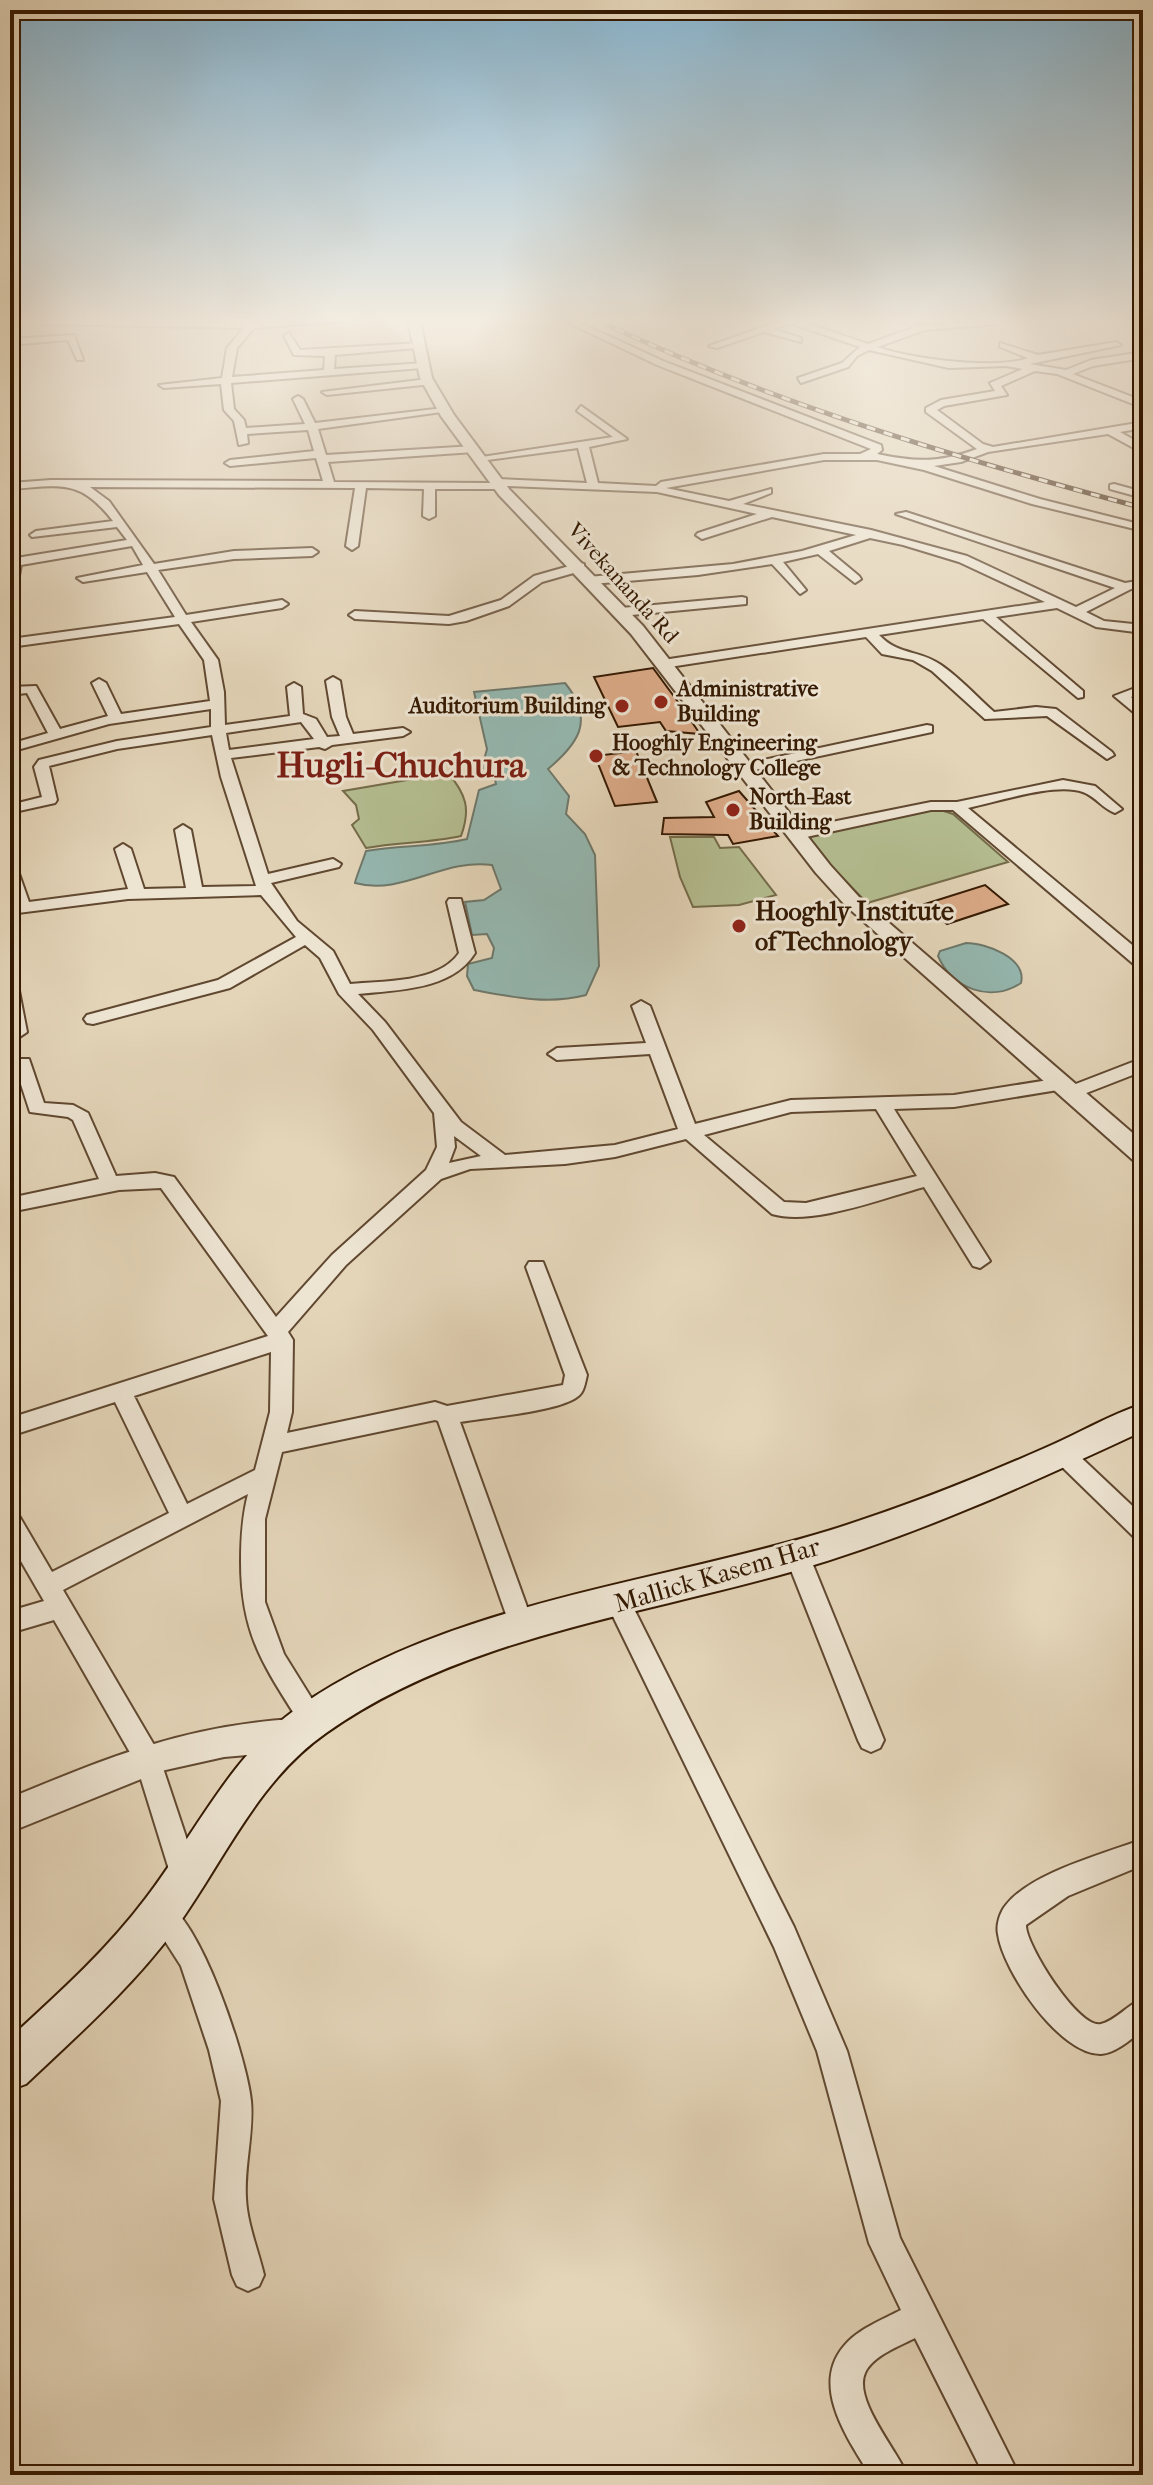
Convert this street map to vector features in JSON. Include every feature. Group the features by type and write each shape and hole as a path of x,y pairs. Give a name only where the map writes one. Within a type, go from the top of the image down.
{"main road":[{"name":"Mallick Kasem Har","path":"302,1728 403,1670 523,1629 797,1555 1064,1455 1143,1417"},
{"path":"10,2068 101,1984 161,1913 229,1809 302,1728"}],"street":[{"path":"242,437 243,443"},
{"path":"315,437 330,485"},
{"name":"Vivekananda Rd","path":"464,437 498,484 621,612 823,869 852,901 1143,1155"},
{"path":"230,463 321,457 477,454 583,445 622,439 619,437"},
{"path":"851,437 877,447 877,450 861,457"},
{"path":"968,437 986,449"},
{"path":"919,465 957,460 986,449 1070,437"},
{"path":"1121,437 1143,450"},
{"path":"583,445 593,485"},
{"path":"645,488 760,466 824,457 861,457 919,465 1036,502 1143,528"},
{"path":"10,478 25,485"},
{"path":"78,483 105,503 135,542 211,660 223,755 264,885 282,914 327,955 345,990 379,1026 442,1110 466,1137 501,1161"},
{"path":"10,486 78,483 498,484 645,488 871,534 963,559 1101,624 1143,629"},
{"path":"352,546 361,485"},
{"path":"429,516 430,485"},
{"path":"1114,487 1143,495"},
{"path":"732,504 767,491"},
{"path":"702,535 773,513"},
{"path":"902,514 1125,587"},
{"path":"36,535 120,523"},
{"path":"355,615 449,620 505,603 538,579 586,573 690,574 821,550 871,534"},
{"path":"10,592 13,563 135,542"},
{"path":"821,550 855,579"},
{"path":"83,578 247,554 312,552"},
{"path":"774,559 800,590"},
{"path":"1074,613 1125,587 1143,584"},
{"path":"621,612 742,601"},
{"path":"10,643 282,604"},
{"path":"663,664 1057,604"},
{"path":"984,613 1078,694"},
{"path":"869,632 887,651 917,657 937,668 990,716 1001,718 1041,710 1051,712 1107,755"},
{"path":"333,681 339,717 349,741"},
{"path":"99,683 116,719"},
{"path":"294,687 297,719"},
{"path":"10,691 31,689 56,734"},
{"path":"1143,689 1121,696 1143,716"},
{"path":"10,748 116,719 218,704"},
{"path":"10,809 50,800 41,767 50,760 297,719 311,722 325,745"},
{"path":"745,768 927,729"},
{"path":"223,755 325,745 403,732"},
{"path":"797,834 931,806 957,806 1063,784 1090,789 1115,809"},
{"path":"957,806 1143,963"},
{"path":"183,830 195,892"},
{"path":"123,849 138,894"},
{"path":"10,871 16,908 138,894 264,885 333,864"},
{"path":"345,990 427,978 456,968 467,953 455,902"},
{"path":"93,1019 224,984 307,937"},
{"path":"10,991 18,1032"},
{"path":"641,1006 688,1131 767,1201 792,1212 927,1180"},
{"path":"557,1054 657,1048"},
{"path":"23,1063 37,1108 73,1111 81,1117 111,1186"},
{"path":"434,1174 469,1163 565,1158 615,1151 791,1106 954,1101 1066,1089 1143,1064"},
{"path":"882,1105 980,1261"},
{"path":"10,1427 121,1392 279,1336 339,1260 434,1174 446,1147 442,1110"},
{"path":"10,1205 155,1179 172,1185 279,1336 281,1412 275,1444 261,1477 253,1519 253,1602 302,1728 212,1743 148,1759 10,1815"},
{"path":"275,1444 435,1411 447,1415 566,1394 575,1384 576,1375 536,1267"},
{"path":"121,1392 183,1519"},
{"path":"447,1415 523,1629"},
{"path":"1064,1455 1143,1531"},
{"path":"10,1622 183,1519 261,1477"},
{"path":"10,1521 148,1759 185,1876"},
{"path":"797,1555 871,1740"},
{"path":"618,1602 784,1937 832,2051 885,2243 1002,2475"},
{"path":"1143,1852 1048,1892 1016,1916 1011,1928 1012,1938 1037,1979 1073,2028 1084,2036 1105,2039 1143,2013"},
{"path":"161,1913 192,1958 224,2050 236,2101 230,2199 248,2275"},
{"path":"890,2475 847,2400 845,2378 855,2357 920,2317"}],"green space":[{"path":"448,773 465,802 466,818 461,836 366,848 352,825 359,819 356,805 343,791"},
{"path":"931,807 953,814 1008,862 867,903 801,835"},
{"path":"670,837 714,837 720,848 739,847 776,895 739,905 693,907 680,877"}],"water":[{"path":"565,683 574,696 581,720 575,740 548,769 569,796 566,814 585,834 595,855 599,966 586,995 572,998 530,999 474,990 467,976 468,964 492,958 494,948 487,934 472,935 465,902 484,900 501,889 492,865 457,867 390,885 373,886 355,881 366,851 467,839 479,790 496,784 494,775 482,767 487,749 474,692"},
{"path":"966,943 994,949 1012,959 1021,974 1021,983 997,992 985,992 953,977 938,956 940,951"}],"building":[{"path":"653,668 700,734 666,731 660,722 618,727 594,677"},
{"path":"636,751 657,802 615,806 595,756"},
{"name":"North-East Building","path":"739,791 778,836 733,844 728,835 662,834 664,818 714,817 706,802"},
{"path":"985,885 1008,904 947,924 925,904"}],"railway":[{"path":"898,437 1143,508"}],"place":[{"name":"Administrative Building","path":"661,702"},
{"name":"Auditorium Building","path":"622,706"},
{"name":"Hooghly Engineering & Technology College","path":"596,756"},
{"name":"North-East Building","path":"733,810"},
{"name":"Hooghly Institute of Technology","path":"739,926"}],"district":[{"name":"Hugli-Chuchura","path":"401,765"}]}
